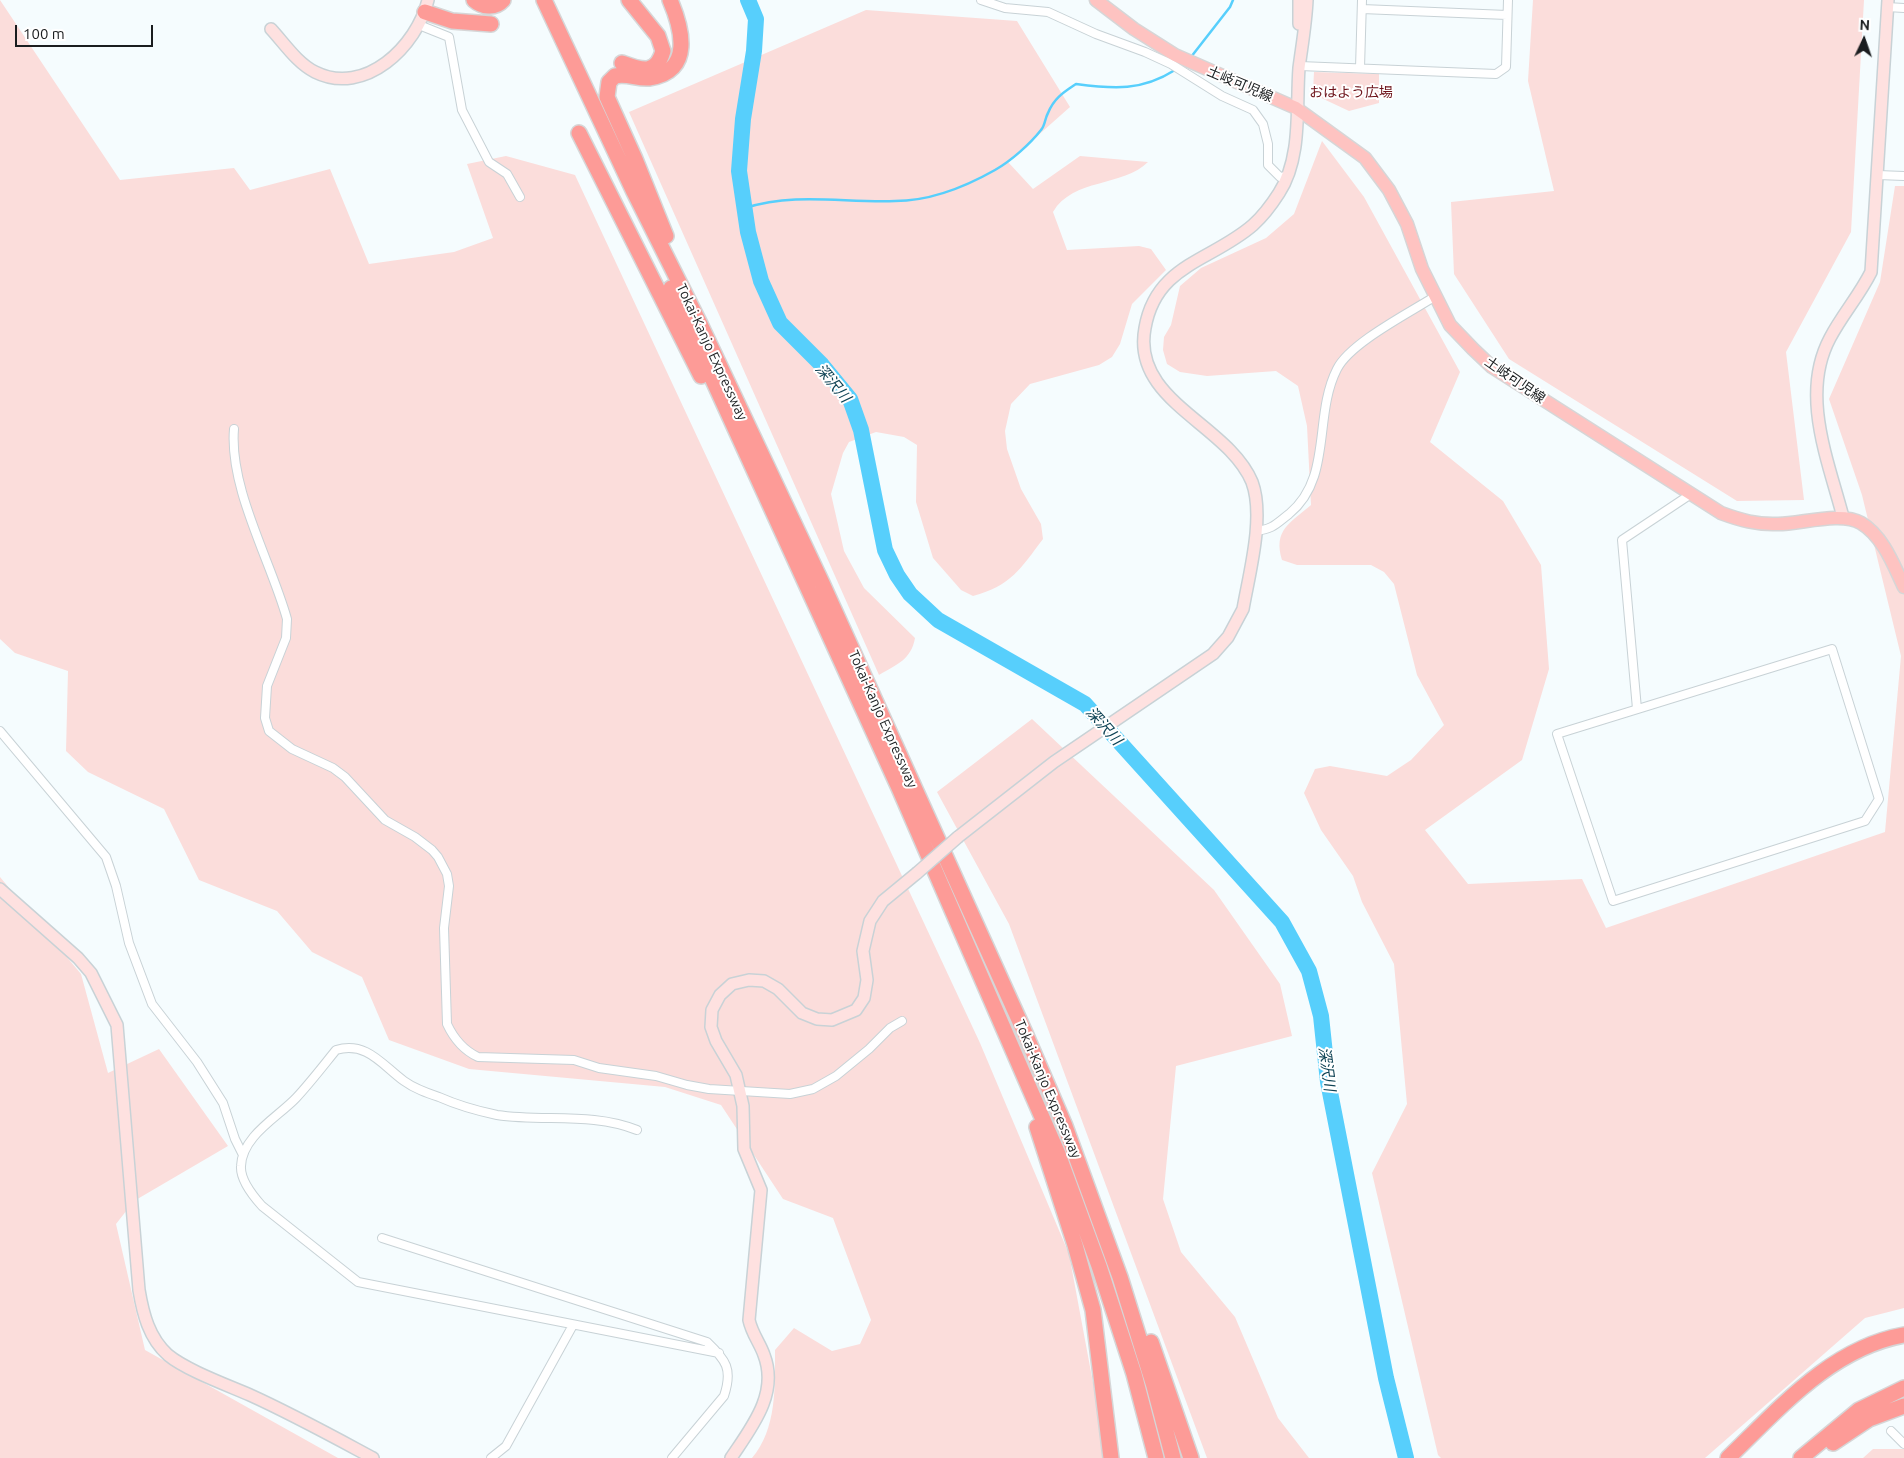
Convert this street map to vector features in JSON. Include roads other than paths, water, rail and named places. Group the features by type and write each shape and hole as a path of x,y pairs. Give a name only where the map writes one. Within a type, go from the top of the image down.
{"highway":[{"path":"474,0 480,5 488,6 501,3 503,0"},
{"name":"Tokai-Kanjo Expressway","path":"534,0 618,172 767,498 1026,1077 1075,1198 1134,1374 1156,1458"},
{"name":"Tokai-Kanjo Expressway","path":"544,0 822,583 971,911 1064,1126 1096,1209 1141,1343 1173,1458"},
{"path":"622,63 639,70 648,69 656,66 663,51 658,36 629,0"},
{"path":"670,0 682,34 677,61 666,72 652,78 622,74 615,76 609,82 607,97 635,159 700,324"},
{"path":"424,12 452,21 490,24"},
{"path":"579,133 717,406 767,498"},
{"path":"981,975 1042,1143 1078,1254 1093,1310 1111,1458"},
{"path":"1096,1209 1133,1292 1191,1458"},
{"path":"1728,1458 1802,1388 1832,1364 1870,1345 1904,1335"},
{"path":"1801,1458 1859,1410 1904,1388"},
{"path":"1814,1458 1869,1419 1904,1406"}],"main road":[{"name":"土岐可児線","path":"1096,0 1173,59 1199,72 1296,108 1365,158 1389,190 1406,224 1434,297 1450,325 1492,367 1721,513 1749,523 1777,524 1843,517"},
{"path":"1843,517 1861,523 1872,533 1886,552 1904,587"}],"street":[{"path":"981,0 1005,8 1048,12 1096,34 1146,52 1173,59"},
{"path":"1298,0 1300,66"},
{"path":"731,1458 760,1413 767,1395 768,1374 764,1356 752,1334 749,1320 762,1201 758,1179 744,1149 743,1106 736,1075 716,1041 711,1027 712,1010 720,995 732,984 749,980 764,981 778,989 802,1013 816,1019 832,1020 856,1010 864,998 867,980 863,951 870,921 883,901 958,837 1054,762 1163,686 1213,654 1238,621 1243,609 1256,530 1256,508 1252,484 1242,462 1226,444 1178,406 1164,392 1152,374 1145,352 1144,329 1159,290 1172,277 1192,262 1252,225 1280,192 1287,176 1296,144 1296,108 1308,0"},
{"path":"1360,68 1362,0"},
{"path":"1300,66 1496,74 1506,67 1508,0"},
{"path":"1843,517 1818,419 1817,382 1820,365 1830,337 1860,294 1871,272 1888,4 1904,8"},
{"path":"1362,9 1507,14"},
{"path":"271,29 303,64 328,77 346,79 361,76 402,49 424,12 449,37 462,110 489,162 507,174 520,197"},
{"path":"1199,72 1222,96 1253,110 1263,124 1268,144 1268,165 1280,177 1287,176"},
{"path":"1878,175 1904,176"},
{"path":"1256,530 1271,529 1305,499 1316,473 1330,387 1338,368 1363,342 1434,297"},
{"path":"234,429 233,440 237,473 287,619 286,638 267,686 265,718 269,731 292,749 333,768 345,777 385,820 421,842 438,857 447,874 449,886 444,928 447,1024 453,1036 468,1052 478,1057 574,1060 599,1068 656,1076 688,1085 740,1092 790,1094 813,1089 836,1076 869,1049 890,1028 902,1021"},
{"path":"1636,709 1622,540 1691,494"},
{"path":"1832,649 1878,799 1865,821 1613,901 1557,734 1636,709 1832,649"},
{"path":"0,731 106,857 116,886 129,943 152,1004 197,1062 223,1103 235,1139 243,1155"},
{"path":"0,889 78,958 91,973 117,1025 139,1290 143,1313 157,1341 168,1355 192,1368 297,1417 373,1458"},
{"path":"637,1130 597,1119 498,1115 456,1104 405,1082 376,1057 363,1049 346,1048 336,1050 296,1098 251,1140 243,1155 241,1167 253,1196 262,1206 358,1282 719,1353"},
{"path":"382,1238 692,1335 707,1342 725,1361 728,1373 724,1396 672,1458"},
{"path":"491,1458 506,1446 573,1325"},
{"path":"1892,1431 1904,1444"}],"waterway":[{"name":"深沢川","path":"748,0 756,19 754,51 743,119 739,171 748,232 761,281 780,323 822,365 850,399 861,430 885,550 897,575 910,594 938,620 1085,704 1282,922 1309,971 1321,1016 1328,1082 1386,1378 1406,1458"},
{"path":"1191,57 1230,7 1233,0"},
{"path":"745,208 783,200 876,201 922,199 935,196 984,176 1014,157 1042,128 1056,99 1076,84 1127,87 1151,82 1175,70"}],"park label":[{"name":"おはよう広場","path":"1351,92"}]}
